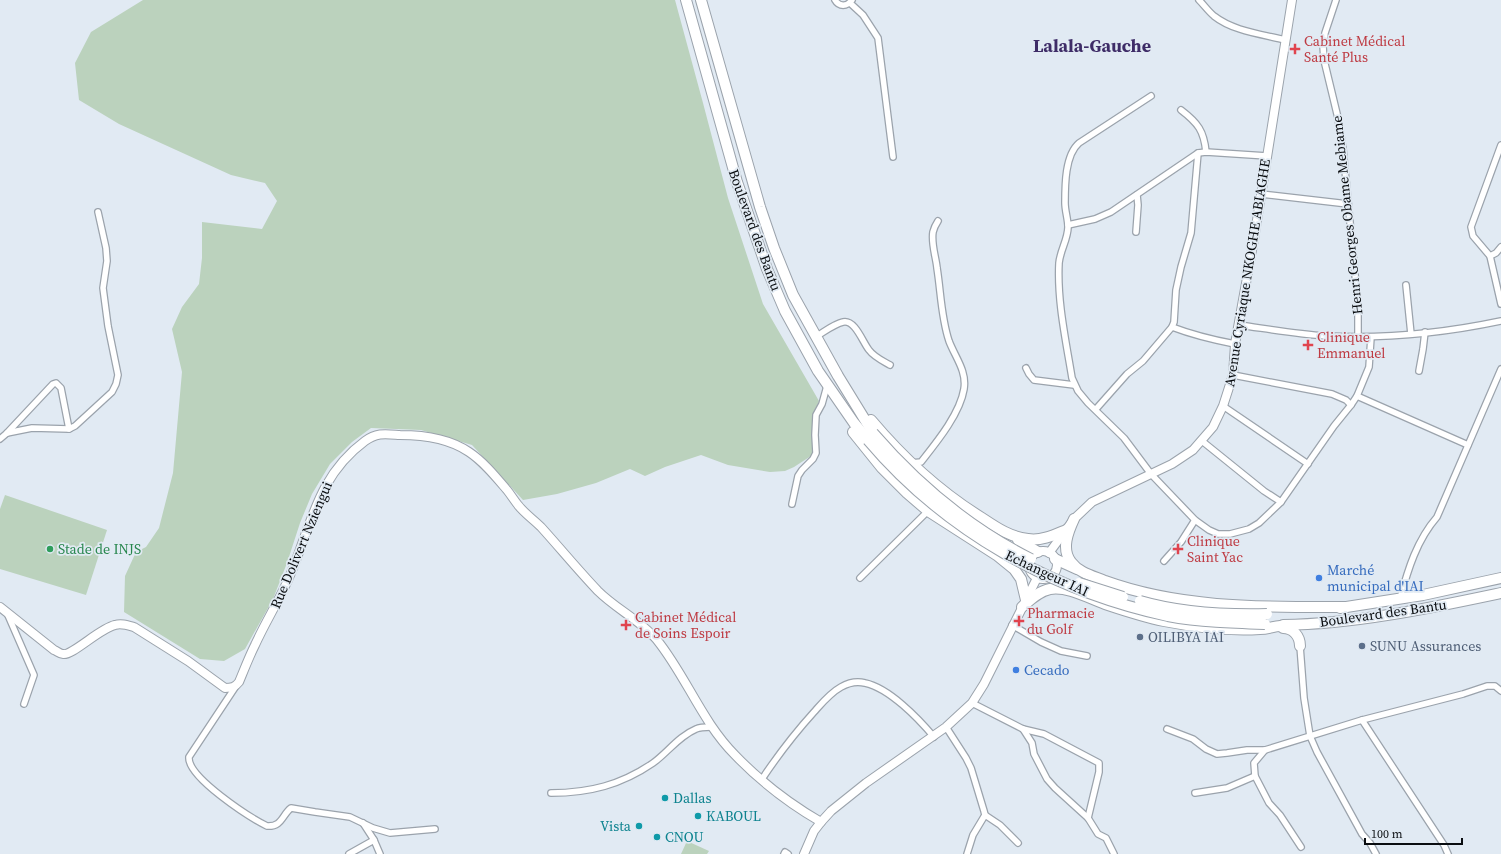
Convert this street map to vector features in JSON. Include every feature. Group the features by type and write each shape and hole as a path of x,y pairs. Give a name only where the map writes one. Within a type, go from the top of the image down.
{"highway":[{"name":"Boulevard des Bantu","path":"686,0 737,182 767,269 785,311 827,386 854,424 870,436"},
{"name":"Boulevard des Bantu","path":"701,0 760,207 774,248 793,295 870,436"},
{"path":"838,376 884,435 928,479 954,500 1009,535 1079,570 1129,588 1182,600 1271,607 1346,608"},
{"path":"827,386 841,415 862,445 891,478 928,511 998,556 1076,593 1131,613 1162,621 1240,630 1266,622"},
{"name":"Echangeur IAI","path":"870,436 884,460 934,506 959,525 1004,554 1062,582 1108,600 1169,616 1220,622 1266,622"},
{"path":"1074,519 1066,540 1066,549 1071,562 1079,570"},
{"path":"1009,535 1035,540 1064,533"},
{"path":"998,556 1018,575 1023,586 1024,603"},
{"name":"Boulevard des Bantu","path":"1266,622 1400,599 1501,578"},
{"path":"1024,603 1047,590 1055,589 1076,593"},
{"name":"Boulevard des Bantu","path":"1266,622 1286,627 1372,617 1501,593"},
{"path":"1286,627 1298,637 1300,646"}],"street":[{"path":"834,0 841,6 848,5 851,2 863,15 878,38 893,157"},
{"path":"1199,0 1213,15 1229,24 1245,31 1285,40"},
{"name":"Avenue Cyriaque NKOGHE ABIAGHE","path":"1047,555 1074,519 1092,502 1183,458 1202,441 1213,427 1223,406 1233,375 1236,344 1292,0"},
{"name":"Henri Georges Obame Mebiame","path":"1336,0 1325,33 1323,46 1324,60 1338,118 1358,306 1358,337"},
{"path":"1151,96 1079,143 1072,150 1068,162 1065,204 1068,225 1059,263 1059,287 1063,324 1074,385 1088,403 1096,409 1124,438 1151,474 1195,520 1209,530 1218,534 1230,534 1249,529 1259,523 1281,502 1334,426 1357,396 1369,367 1371,337"},
{"path":"1181,110 1194,120 1202,132 1205,140 1206,152"},
{"path":"1501,145 1500,152 1471,227 1473,236 1490,256 1501,304"},
{"path":"1068,225 1102,217 1198,154 1206,152 1267,156"},
{"path":"1096,409 1127,374 1143,361 1172,327 1174,322 1176,290 1181,266 1191,233 1198,154"},
{"path":"1261,194 1348,204"},
{"path":"1136,232 1138,205 1137,195"},
{"path":"7,433 32,428 69,429 75,426 112,392 116,384 118,376 108,326 103,288 107,254 98,212"},
{"path":"911,463 921,462 927,455 954,416 964,390 964,374 949,342 940,299 939,278 933,242 933,232 938,221"},
{"path":"1490,256 1499,251 1501,248"},
{"path":"1406,285 1411,334"},
{"path":"815,337 843,322 848,321 853,324 869,351 890,365"},
{"path":"1239,325 1325,336 1371,337 1411,334 1501,321"},
{"path":"1172,327 1218,341 1236,344"},
{"path":"1419,371 1425,332"},
{"path":"1026,368 1028,374 1034,380 1074,385"},
{"path":"1400,599 1406,574 1422,536 1437,517 1501,369"},
{"path":"1233,375 1332,394 1346,400 1351,405"},
{"path":"0,439 53,384 56,383 61,388 69,429"},
{"path":"792,504 800,472 813,459 816,453 816,415 822,404 827,386"},
{"path":"1357,396 1468,445"},
{"path":"1223,406 1308,464"},
{"name":"Rue Dolivert Nziengui","path":"236,686 255,644 289,578 317,501 333,473 358,446 377,434 408,435 436,439 458,446 482,462 508,491 518,506 540,526 599,593 618,609 646,628 655,638 665,651 711,727 734,754 762,779 795,805 821,822"},
{"path":"1202,441 1281,502"},
{"path":"860,578 928,511"},
{"path":"1164,561 1181,542 1195,520"},
{"path":"1034,555 1047,555 1056,564 1055,571 1053,575 1038,576 1030,561 1034,555"},
{"path":"804,854 814,831 831,811 866,783 946,728 972,703 984,684 1012,625 1038,576"},
{"path":"3,609 54,650 63,654 72,653 104,628 115,624 134,626 188,661 225,688 236,686"},
{"path":"3,609 34,675 24,704"},
{"path":"1012,625 1041,642 1055,648 1087,656"},
{"path":"1300,646 1304,698 1310,736 1320,758 1362,834 1370,843 1376,854"},
{"path":"762,779 783,749 817,709 832,693 850,683 864,683 887,694 918,719 934,736"},
{"path":"236,686 189,757 188,762 192,768 222,797 267,826 275,825 282,821 291,808 344,815 363,822 373,828 390,833 435,829"},
{"path":"1167,729 1193,739 1206,749 1217,754 1247,750 1265,750 1362,720 1463,694 1486,686 1495,686 1501,691"},
{"path":"972,703 1023,730 1044,734 1099,763 1100,772 1088,818"},
{"path":"1362,720 1444,845 1448,854"},
{"path":"552,793 574,793 615,784 653,763 683,737 697,729 711,727"},
{"path":"946,728 971,768 985,815 1000,825 1018,843"},
{"path":"1023,730 1032,743 1034,754 1047,779 1054,788 1088,818 1098,834 1106,838 1114,854"},
{"path":"1265,750 1254,762 1255,776 1269,803 1280,815 1301,847"},
{"path":"1195,793 1226,788 1255,776"},
{"path":"967,854 973,835 985,815"},
{"path":"363,822 374,840 380,854"},
{"path":"349,854 374,840"},
{"path":"784,854 785,852 788,854"}],"green space":[{"path":"143,0 675,0 728,198 763,304 819,401 816,407 814,420 814,454 785,471 770,472 728,465 701,455 665,467 645,476 630,469 596,483 557,494 523,500 472,445 421,430 371,428 352,442 330,464 312,494 273,599 245,649 224,661 200,659 124,612 125,576 136,552 146,547 159,528 173,473 182,372 172,329 182,307 199,284 202,258 202,222 262,229 277,201 265,183 231,175 119,124 79,100 75,63 91,32"},
{"name":"Stade de INJS","path":"5,495 107,530 86,595 0,569 0,509"},
{"path":"687,841 709,851 707,854 681,854"}],"place":[{"name":"Cabinet Médical Santé Plus","path":"1295,49"},
{"name":"Clinique Emmanuel","path":"1308,345"},
{"name":"Stade de INJS","path":"50,549"},
{"name":"Clinique Saint Yac","path":"1178,549"},
{"name":"Marché municipal d'IAI","path":"1319,578"},
{"name":"Pharmacie du Golf","path":"1019,621"},
{"name":"Cabinet Médical de Soins Espoir","path":"626,625"},
{"name":"OILIBYA IAI","path":"1140,637"},
{"name":"SUNU Assurances","path":"1362,646"},
{"name":"Cecado","path":"1016,670"},
{"name":"Dallas","path":"665,798"},
{"name":"KABOUL","path":"698,816"},
{"name":"Vista","path":"639,826"},
{"name":"CNOU","path":"657,837"}],"district":[{"name":"Lalala-Gauche","path":"1092,45"}]}
